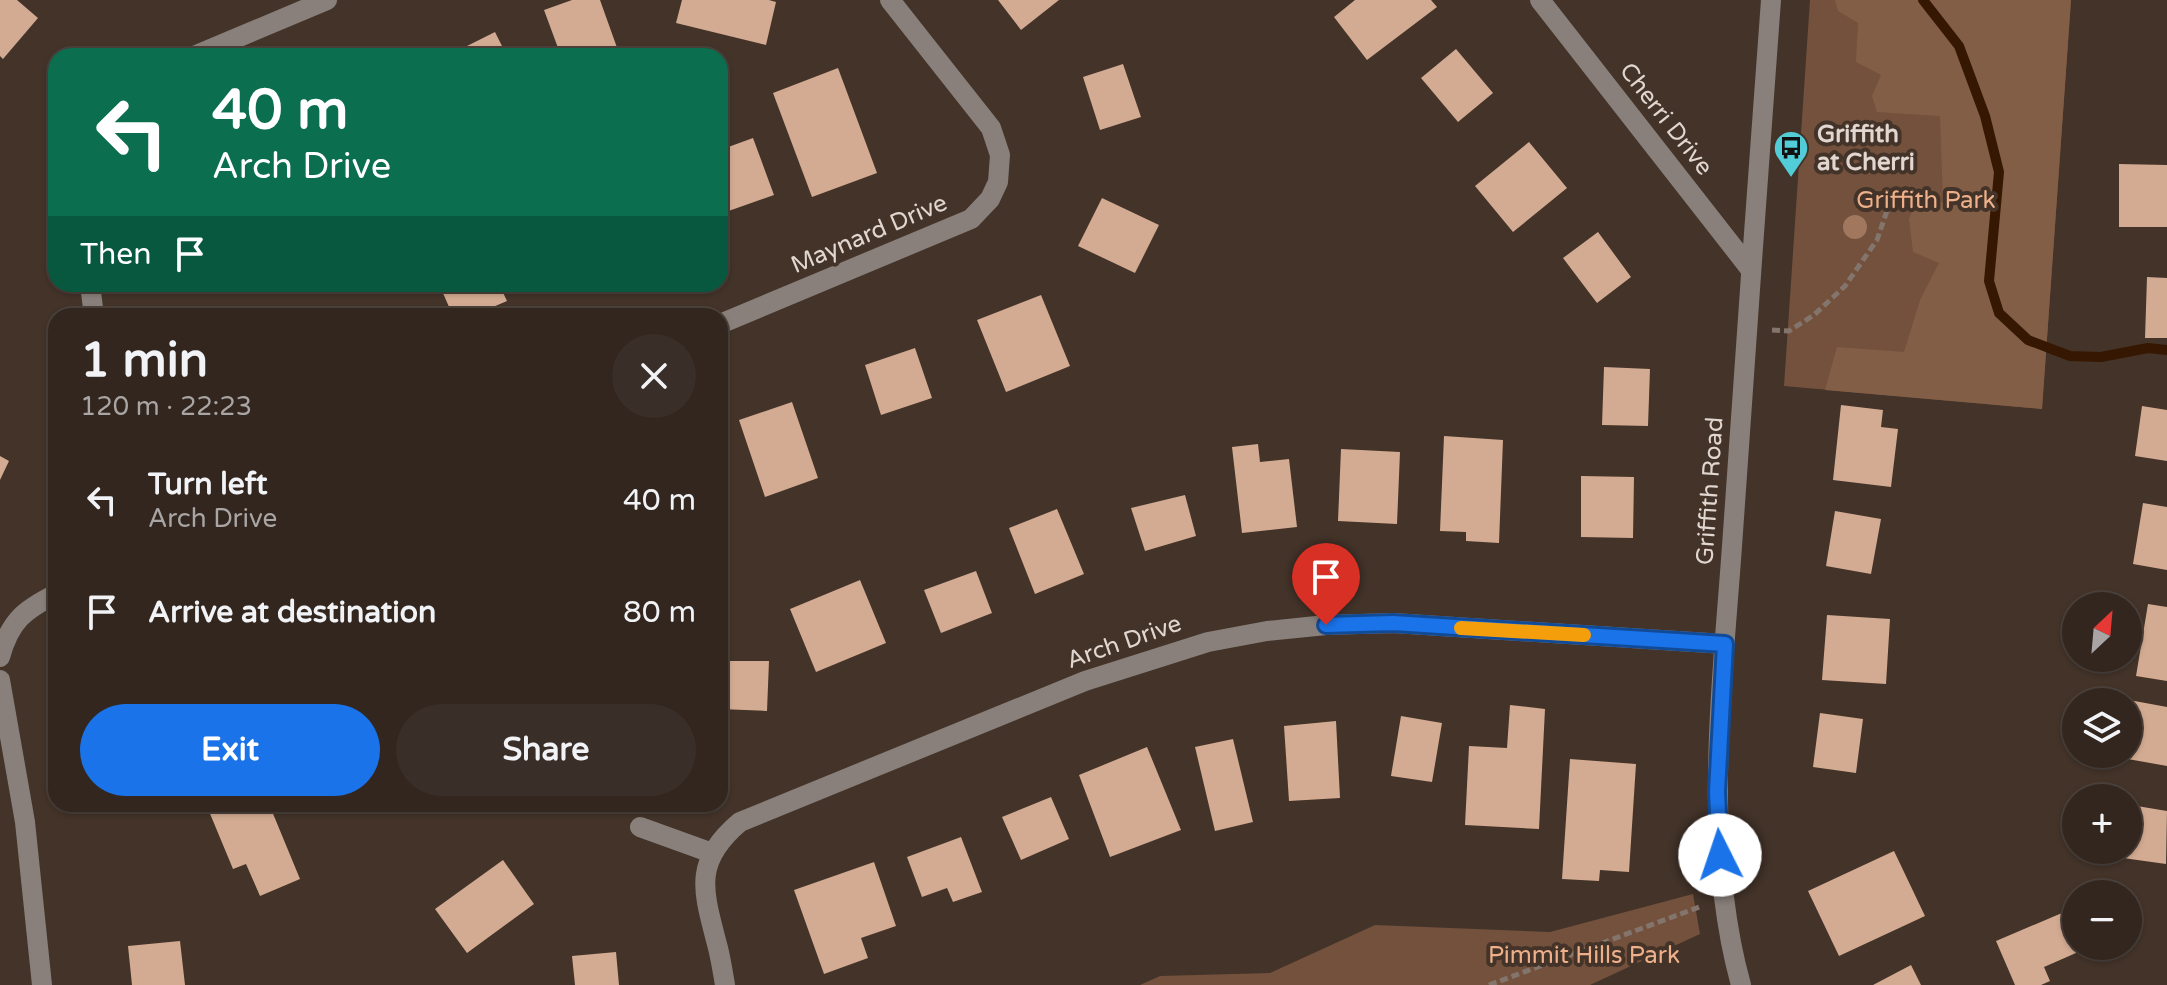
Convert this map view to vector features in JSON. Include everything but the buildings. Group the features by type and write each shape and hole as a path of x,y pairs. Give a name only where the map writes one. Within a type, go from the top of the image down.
{"street":[{"path":"213,48 327,0"},
{"name":"Maynard Drive","path":"728,321 971,219 990,199 998,182 1000,155 991,128 890,0"},
{"name":"Cherri Drive","path":"1540,0 1751,270"},
{"name":"Griffith Road","path":"1741,985 1725,899 1717,792 1771,0"},
{"path":"0,657 11,628 31,606 48,598"},
{"name":"Arch Drive","path":"712,853 724,835 740,822 1085,681 1208,642 1267,631 1393,623 1725,644"},
{"path":"0,680 25,822 42,985"},
{"path":"640,827 712,853 704,880 706,901 725,985"}],"path":[{"path":"1747,330 1789,331 1814,315 1845,286 1862,263 1881,233 1890,202"},
{"path":"1489,985 1725,899"}],"green space":[{"name":"Griffith Park","path":"1810,0 2071,0 2042,409 1784,386"},
{"name":"Pimmit Hills Park","path":"1693,894 1700,934 1590,985 1140,985 1160,976 1270,973 1375,925 1550,932"}],"shaded area":[{"name":"Griffith Park","path":"1835,0 2071,0 2042,409 1825,390 1837,347 1904,352 1920,300 1939,263 1913,252 1909,219 1915,202 1943,202 1940,116 1877,112 1872,96 1881,75 1856,62 1858,23 1838,11"}],"waterway":[{"path":"1923,0 1959,46 1985,116 1999,172 1989,281 1999,313 2028,340 2070,356 2101,357 2148,348 2167,350"}],"slow traffic":[{"path":"1461,628 1584,635"}],"place":[{"name":"Griffith at Cherri","path":"1791,179"}],"route":[{"path":"1326,625 1393,623 1725,644 1717,792 1720,855"}]}
